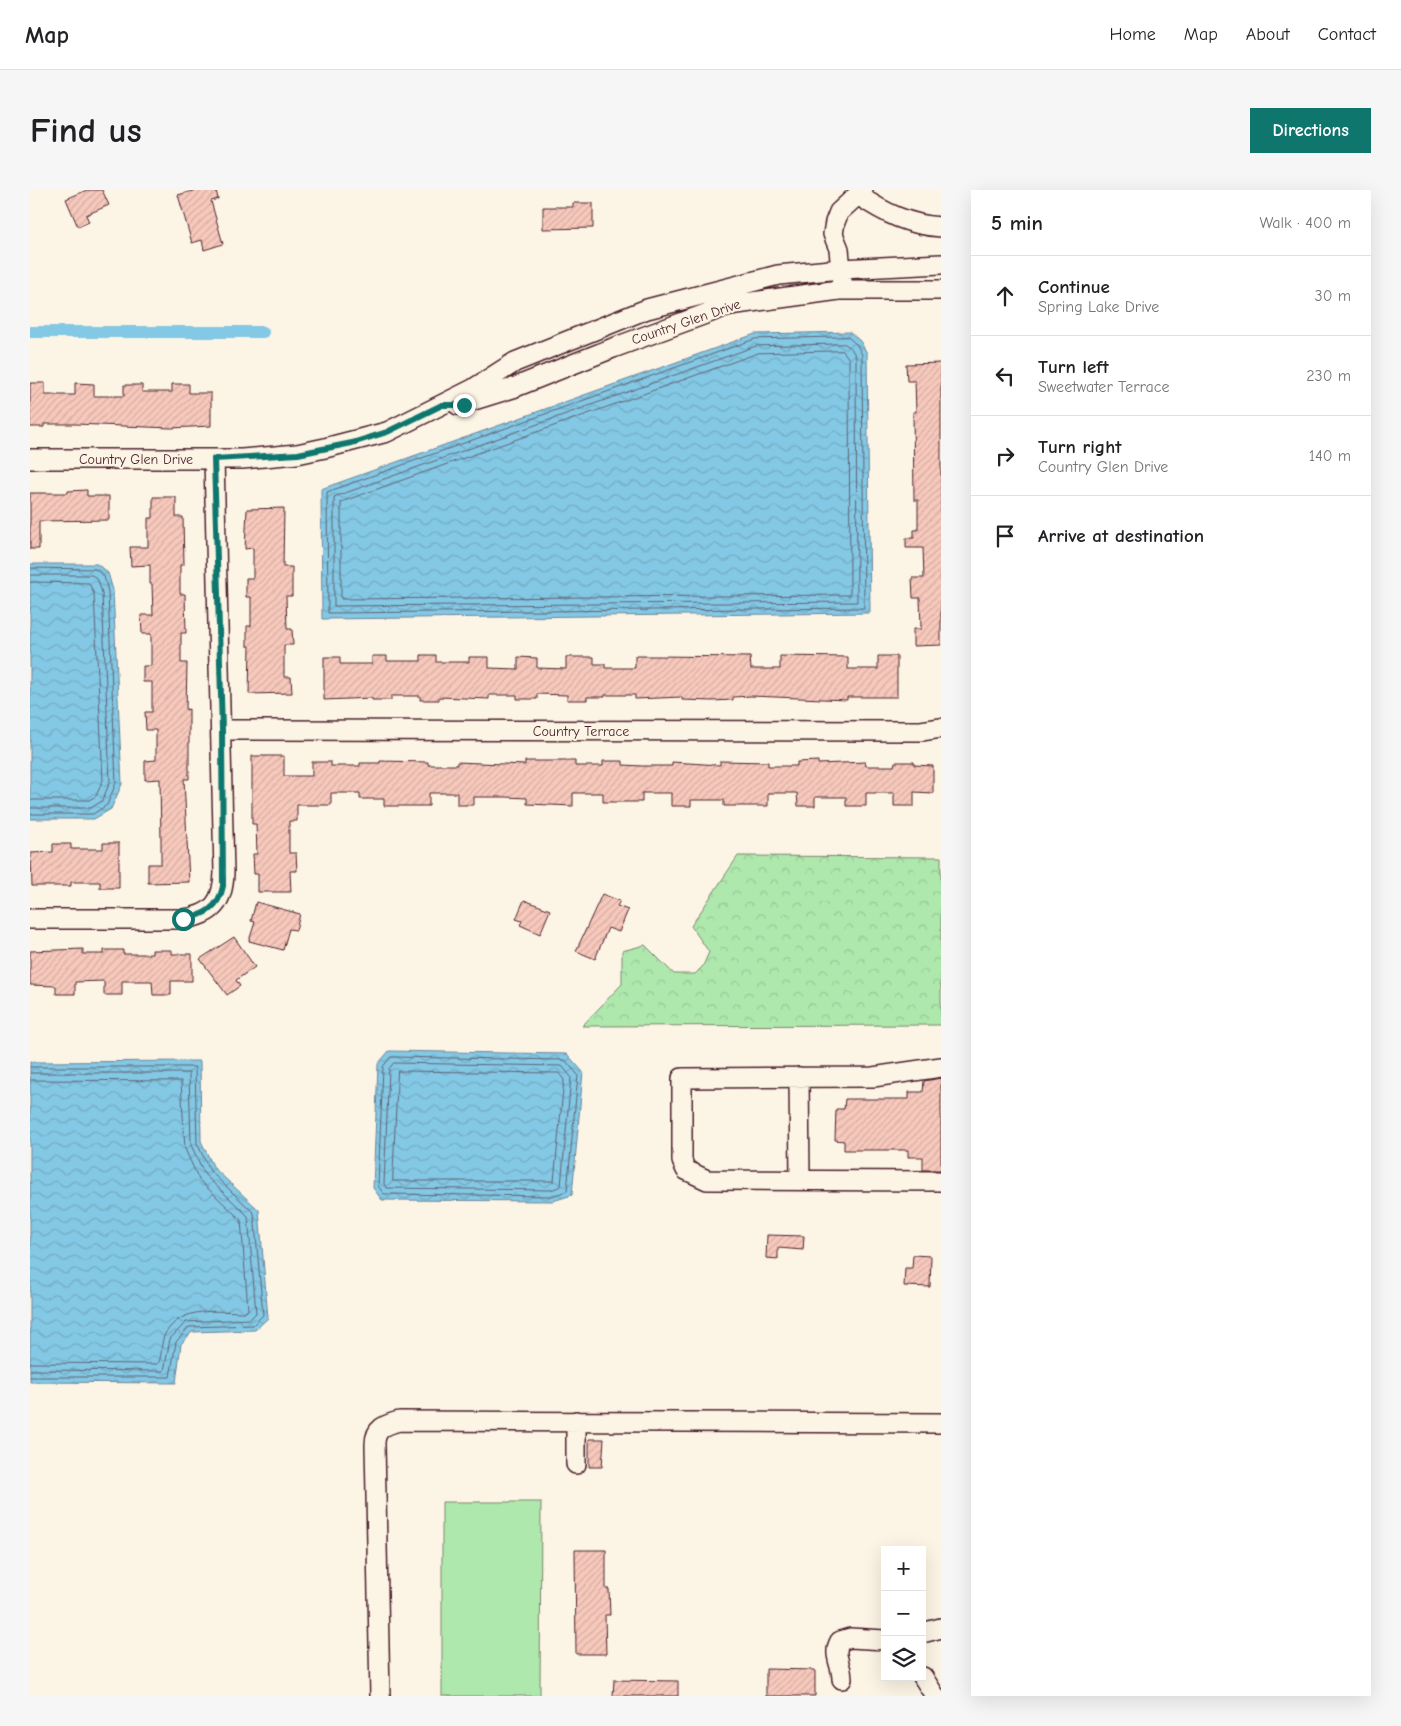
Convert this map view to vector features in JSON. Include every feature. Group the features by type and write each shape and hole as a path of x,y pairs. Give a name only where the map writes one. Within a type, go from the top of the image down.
{"street":[{"path":"843,290 839,249 833,234 839,212 853,195 884,213 902,220 941,227"},
{"name":"Country Glen Drive","path":"30,459 214,459 289,455 352,443 387,432 442,405 515,362 647,309 778,275 841,269 941,264"},
{"name":"Country Glen Drive","path":"442,405 464,405 514,388 730,304 843,290 941,290"},
{"path":"30,919 183,919 203,914 215,906 223,886 222,730 214,459"},
{"name":"Country Terrace","path":"222,730 921,731 941,728"},
{"path":"941,1067 873,1077 682,1078 682,1162 686,1170 707,1180 941,1181"},
{"path":"799,1077 800,1180"},
{"path":"380,1696 375,1435 382,1426 398,1421 941,1423"},
{"path":"576,1421 576,1464"},
{"path":"926,1632 941,1628"},
{"path":"842,1679 842,1671 836,1657 836,1647 840,1641 850,1638 881,1640"},
{"path":"926,1681 935,1696"}],"green space":[{"path":"738,856 941,857 941,1025 582,1026 622,984 622,951 645,945 674,974 695,974 703,966 709,952 691,926"},
{"path":"442,1502 541,1502 540,1696 442,1696"}],"water":[{"path":"850,332 860,341 867,353 870,613 322,619 321,489 755,334"},
{"path":"30,564 97,564 108,573 113,590 122,784 111,809 94,819 30,819"},
{"path":"389,1051 567,1054 583,1072 572,1195 553,1201 382,1200 373,1188 378,1064"},
{"path":"200,1061 201,1141 214,1168 259,1210 268,1318 255,1330 192,1332 181,1344 176,1383 30,1382 30,1062"}],"building":[{"path":"87,190 102,190 109,205 86,215 89,222 78,227 66,199"},
{"path":"196,190 216,190 218,199 211,201 223,244 204,250 202,240 192,243 178,195"},
{"path":"573,203 593,203 593,228 543,229 543,207 573,207"},
{"path":"941,363 941,645 913,646 913,629 921,629 920,598 913,598 912,578 924,578 923,548 906,548 906,538 914,538 914,530 918,530 918,500 914,500 913,412 916,412 915,381 907,381 906,364"},
{"path":"30,383 45,383 45,395 75,395 75,383 94,384 94,396 124,396 124,385 142,385 142,392 172,392 172,384 189,384 189,393 211,393 211,426 171,428 44,424 44,427 30,427"},
{"path":"87,490 87,496 109,496 109,520 39,521 39,549 30,549 30,493 68,493 68,491"},
{"path":"153,497 176,497 176,517 183,517 184,565 180,565 180,594 185,594 186,633 181,633 181,663 187,663 186,710 189,709 189,779 184,779 189,882 148,883 148,864 161,864 160,779 145,780 145,761 156,760 156,730 146,730 145,712 152,712 152,682 143,682 143,666 151,666 151,634 142,634 141,615 153,615 152,584 150,584 150,565 131,566 130,547 148,547 148,518 153,518"},
{"path":"284,508 283,567 292,567 292,596 286,596 287,629 292,629 293,645 284,645 284,677 291,677 292,693 249,694 250,646 247,646 247,626 251,626 251,597 246,597 246,578 253,578 253,548 245,549 247,509"},
{"path":"421,655 436,655 436,662 469,662 469,657 489,657 489,668 518,669 518,657 537,658 537,668 566,669 566,657 594,657 594,664 605,664 605,668 635,668 635,656 654,656 750,657 751,669 780,669 780,656 848,657 848,669 878,669 878,656 897,656 897,697 847,697 847,700 751,696 733,697 733,700 712,701 682,700 682,697 635,699 635,695 605,695 605,697 587,697 587,700 567,700 567,695 537,694 537,699 517,699 517,695 489,695 489,699 439,697 439,700 420,700 420,696 391,696 391,700 372,700 372,698 324,700 324,657 340,657 340,664 372,664 372,656 387,656 387,661 421,661"},
{"path":"252,756 284,756 284,776 312,776 312,762 331,762 331,766 360,766 360,763 380,763 380,761 428,762 428,765 457,765 457,762 525,765 525,761 575,761 575,766 603,766 603,761 623,761 623,765 672,766 672,762 720,765 720,761 768,762 768,766 797,766 797,762 818,761 818,764 865,762 866,766 894,766 895,762 914,762 914,765 933,766 933,793 914,792 914,806 894,806 894,793 866,793 866,806 846,806 846,797 815,797 815,806 798,806 797,793 768,793 768,806 724,806 724,800 691,800 691,806 671,806 671,793 642,793 642,802 603,802 603,793 573,793 573,806 527,804 527,798 506,797 474,797 474,805 457,805 457,793 429,793 429,806 384,806 384,799 360,799 360,793 331,793 331,805 297,805 297,821 289,821 289,853 296,853 297,871 290,871 291,892 258,892 258,874 254,874 253,854 257,854 256,824 252,824"},
{"path":"103,843 119,843 119,888 100,888 100,882 71,882 71,886 32,886 31,853 53,852 53,844 71,844 71,849 103,849"},
{"path":"602,894 620,901 617,906 628,910 619,932 608,928 595,959 576,951"},
{"path":"524,900 550,910 540,934 520,925 522,921 516,919"},
{"path":"256,902 300,914 296,930 289,929 283,950 249,941 255,922 251,921"},
{"path":"234,937 255,967 236,980 240,986 227,995 200,959"},
{"path":"83,949 83,954 104,954 104,950 123,950 123,954 152,954 152,950 172,950 172,954 192,954 192,981 171,981 171,995 153,995 152,981 122,981 122,995 104,995 104,981 75,982 75,994 56,994 56,986 30,985 30,951"},
{"path":"941,1078 941,1170 923,1170 923,1157 908,1157 908,1150 844,1150 844,1141 835,1140 836,1109 844,1109 845,1099 909,1099 909,1092 923,1092 924,1081"},
{"path":"767,1235 804,1236 803,1250 778,1248 778,1259 766,1258"},
{"path":"913,1255 931,1256 930,1287 904,1286 905,1268 912,1268"},
{"path":"589,1439 604,1439 602,1467 589,1467"},
{"path":"575,1550 606,1550 606,1589 609,1589 610,1615 605,1615 606,1654 576,1654"},
{"path":"766,1669 815,1670 815,1696 766,1696"},
{"path":"614,1680 678,1681 678,1696 613,1696"}],"waterway":[{"path":"30,332 263,332"}],"route":[{"path":"183,919 194,918 215,906 222,894 224,873 214,459 242,459 298,454 352,443 387,432 442,405 464,405"}]}
